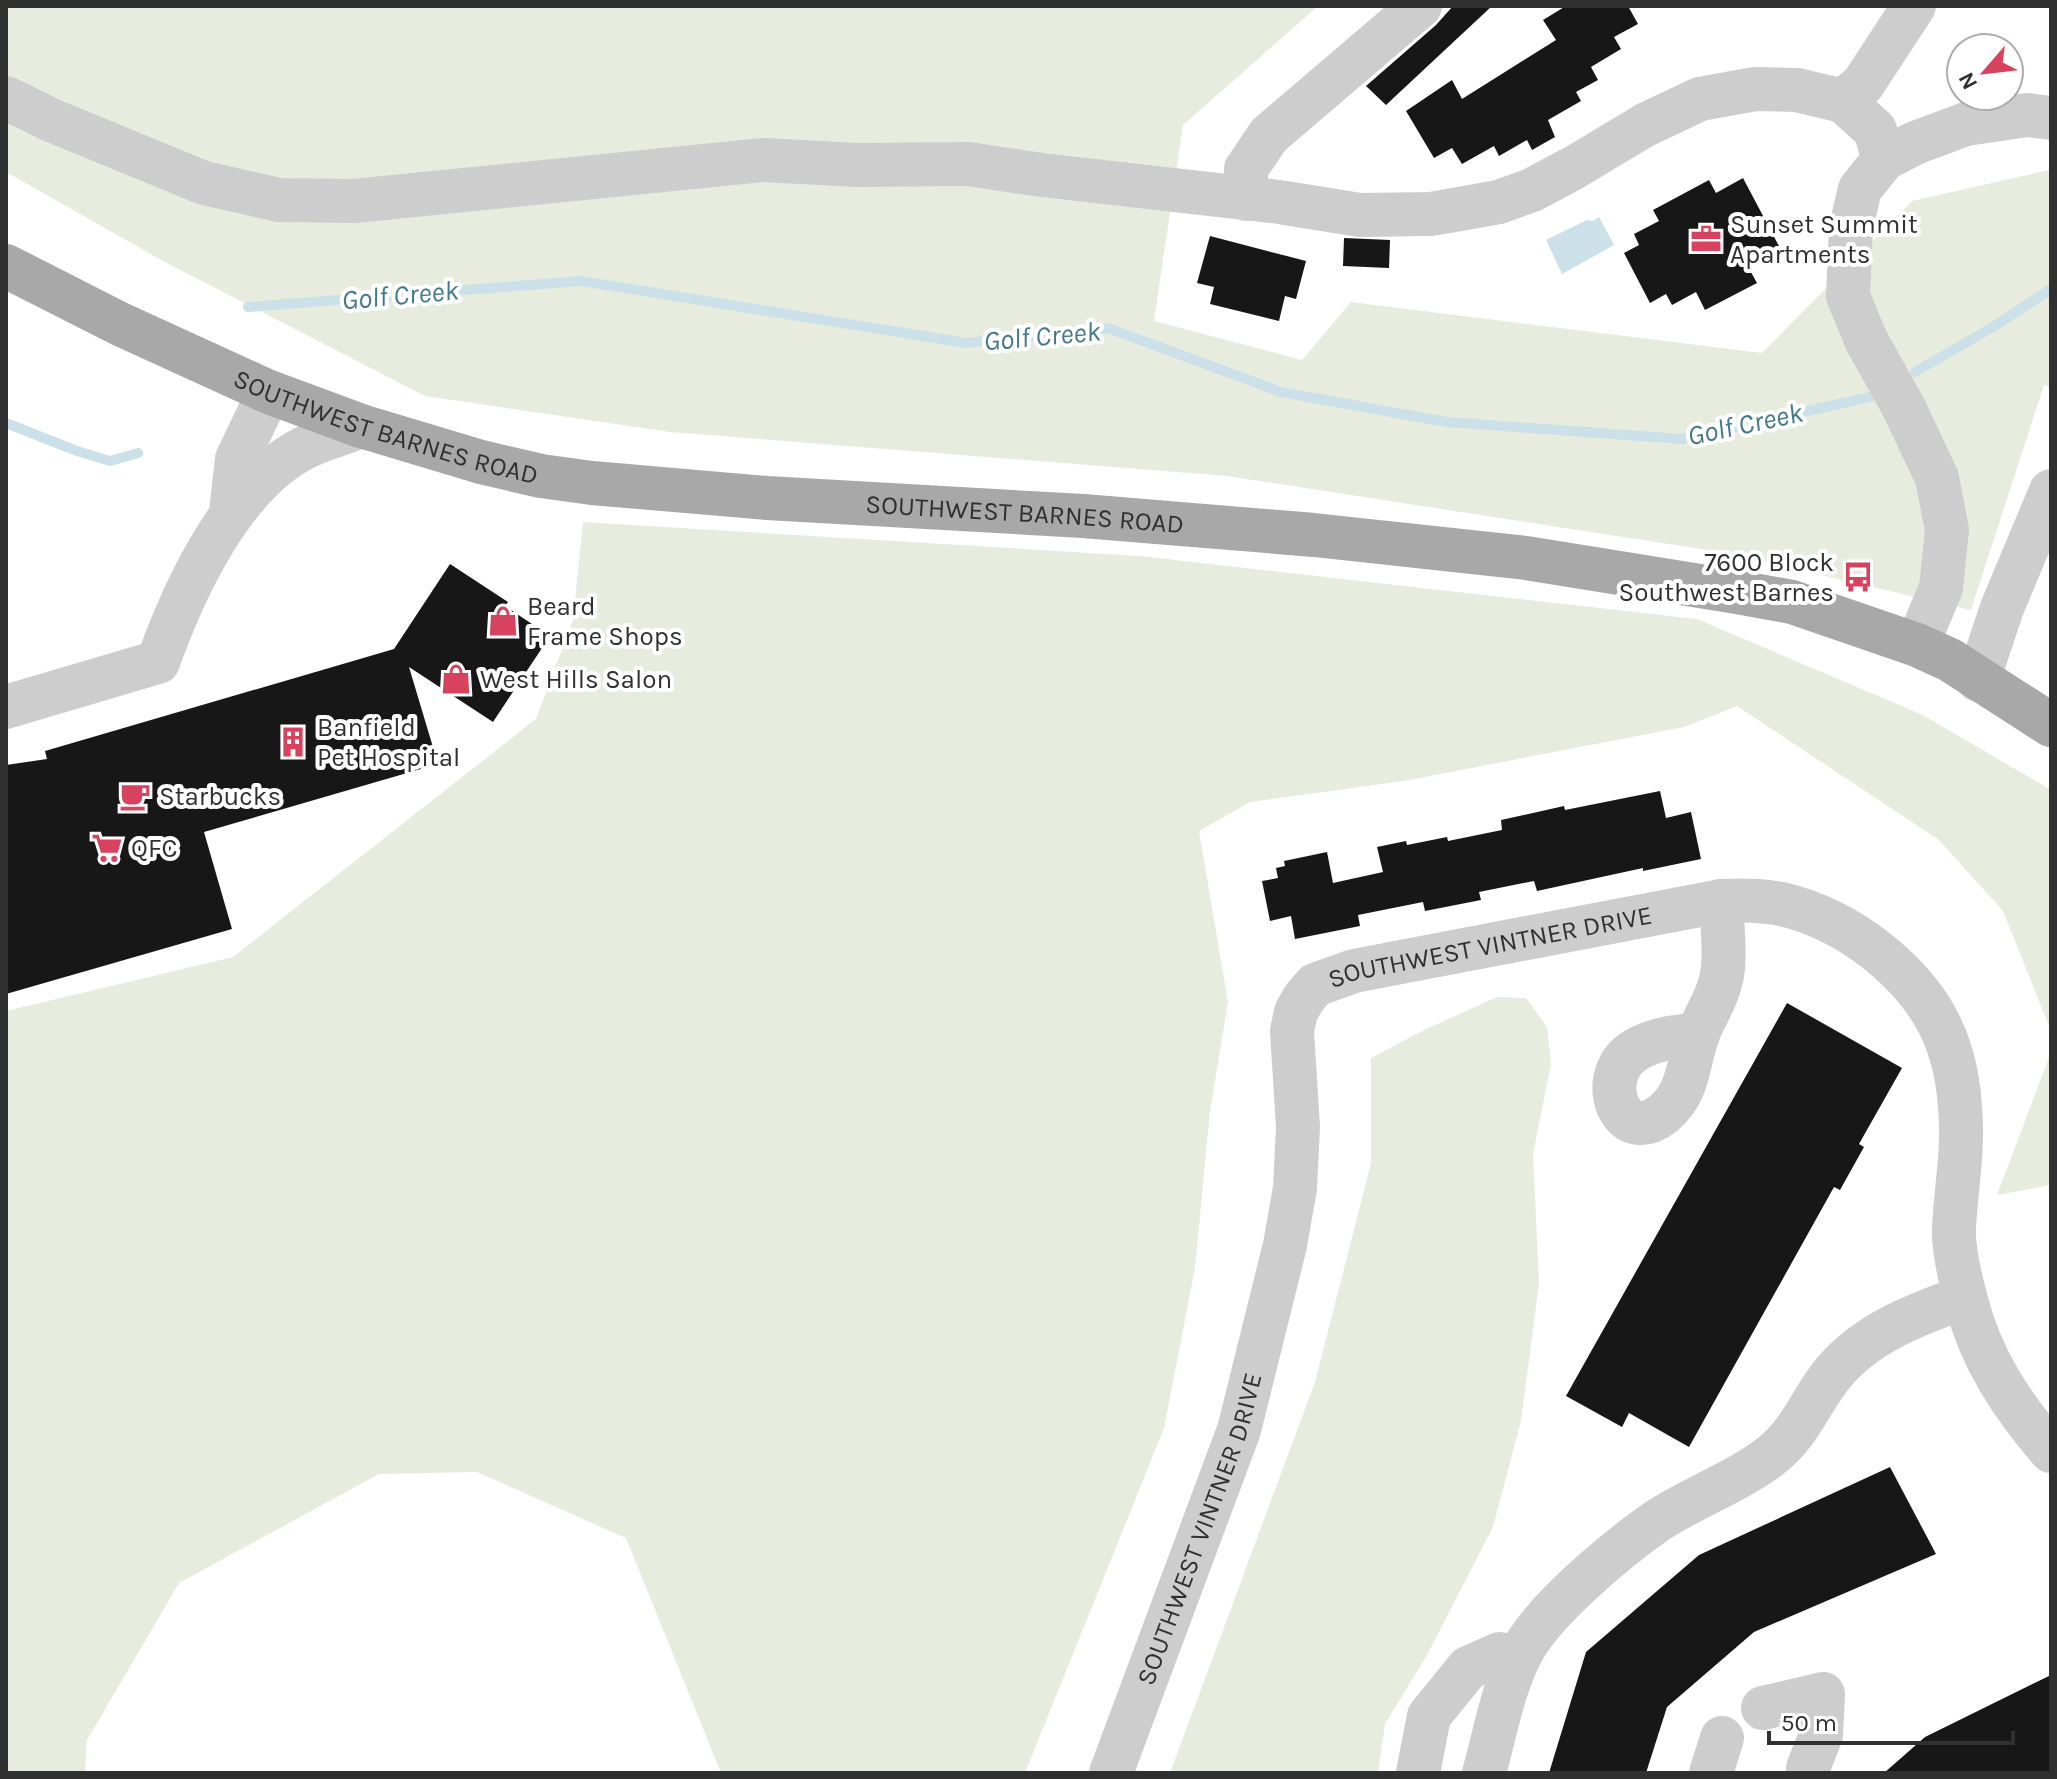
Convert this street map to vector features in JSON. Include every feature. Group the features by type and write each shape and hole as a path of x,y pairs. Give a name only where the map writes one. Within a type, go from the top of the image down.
{"main road":[{"name":"SOUTHWEST BARNES ROAD","path":"6,266 120,324 269,392 361,426 481,462 541,476 767,498 1098,517 1314,535 1526,558 1792,602 1917,645 1950,660 2051,725"}],"street":[{"path":"1246,199 1246,169 1269,135 1420,6"},
{"path":"1843,101 1863,84 1914,6"},
{"path":"6,98 51,120 204,183 279,200 354,201 764,160 857,165 968,164 1360,215 1431,214 1499,202 1532,190 1645,125 1700,99 1755,89 1797,90 1843,101 1875,130 1884,159"},
{"path":"1917,645 1941,588 1947,530 1937,478 1904,408 1866,340 1848,296 1850,238 1860,189 1884,159 1915,143 1966,124 2027,115 2051,118"},
{"path":"231,512 237,459 269,392"},
{"path":"6,707 158,662 174,617 231,512 264,477 303,448 361,426"},
{"path":"1978,680 2002,608 2051,491"},
{"name":"SOUTHWEST VINTNER DRIVE","path":"1111,1773 1239,1430 1282,1261 1295,1188 1298,1127 1292,1031 1296,1012 1315,985 1354,971 1721,901 1753,900 1792,906 1831,922 1888,958 1926,1003 1949,1047 1960,1106 1962,1160 1954,1231 1965,1297 1978,1341 2012,1401 2051,1451"},
{"path":"1698,1035 1723,970 1721,901"},
{"path":"1484,1773 1508,1683 1526,1646 1557,1605 1657,1521 1772,1455 1792,1436 1833,1373 1857,1350 1881,1332 1965,1297"},
{"path":"1418,1773 1429,1716 1468,1668 1500,1654"},
{"path":"1763,1708 1823,1694 1821,1735 1808,1768"}],"shaded area":[{"path":"6,6 1318,6 1183,125 1154,321 1302,360 1351,302 1762,353 1912,201 2049,170 2051,387 2044,385 1971,610 1727,553 1227,476 670,432 425,396 163,261 6,172"},
{"path":"583,522 1140,556 1697,619 1923,715 2051,790 2051,1031 2003,911 1939,840 1737,706 1684,727 1404,781 1250,802 1199,831 1228,1002 1210,1111 1195,1268 1164,1428 1025,1773 721,1773 626,1538 477,1472 379,1474 179,1583 87,1740 85,1773 6,1773 6,1011 233,957 536,719 573,620"},
{"path":"1497,997 1526,998 1547,1027 1551,1064 1533,1154 1539,1283 1521,1421 1493,1527 1427,1655 1385,1724 1378,1773 1170,1773 1315,1382 1371,1163 1371,1058"},
{"path":"2051,1052 2051,1185 1997,1195"}],"water":[{"path":"1599,217 1614,245 1562,274 1546,240"}],"building":[{"path":"1453,6 1492,6 1386,105 1366,86 1436,25"},
{"path":"1566,6 1628,6 1638,24 1614,37 1621,49 1591,67 1598,80 1576,92 1581,101 1548,120 1555,137 1532,150 1527,140 1499,156 1494,146 1462,164 1452,148 1434,158 1406,111 1452,80 1462,99 1556,40 1543,20"},
{"name":"Sunset Summit Apartments","path":"1743,178 1780,248 1747,265 1757,283 1705,310 1696,292 1672,305 1666,294 1650,303 1624,253 1639,245 1634,234 1659,221 1653,210 1709,180 1716,193"},
{"path":"1210,236 1306,261 1296,299 1285,296 1279,321 1210,304 1214,287 1197,283"},
{"path":"1344,238 1390,240 1389,268 1343,266"},
{"path":"450,564 508,602 505,606 550,636 493,722 409,667 438,764 204,832 232,929 6,994 6,765 47,759 45,751 394,649"},
{"path":"1660,791 1666,818 1691,812 1701,859 1537,891 1534,881 1479,892 1481,900 1425,911 1423,902 1358,915 1360,926 1295,939 1291,916 1270,921 1262,881 1278,878 1276,868 1285,866 1284,861 1327,852 1333,883 1383,872 1377,847 1447,837 1448,841 1502,830 1501,820 1564,806 1565,810"},
{"path":"1787,1003 1902,1068 1859,1144 1864,1147 1840,1190 1834,1187 1689,1447 1629,1413 1622,1427 1566,1396"},
{"path":"1890,1467 1936,1554 1754,1632 1667,1707 1646,1773 1549,1773 1586,1652 1699,1555"},
{"path":"2051,1675 2051,1773 1884,1773 1925,1737"}],"waterway":[{"name":"Golf Creek","path":"248,307 581,281 966,343 1108,328 1281,392 1446,422 1682,439 1870,397"},
{"name":"Golf Creek","path":"1915,372 2051,289"},
{"name":"Golf Creek","path":"6,423 110,461 138,453"}],"place":[{"name":"Sunset Summit Apartments","path":"1706,239"},
{"name":"7600 Block Southwest Barnes","path":"1858,577"},
{"name":"Beard Frame Shops","path":"503,621"},
{"name":"West Hills Salon","path":"456,679"},
{"name":"Banfield Pet Hospital","path":"293,742"},
{"name":"Starbucks","path":"135,796"},
{"name":"QFC","path":"107,848"}]}
